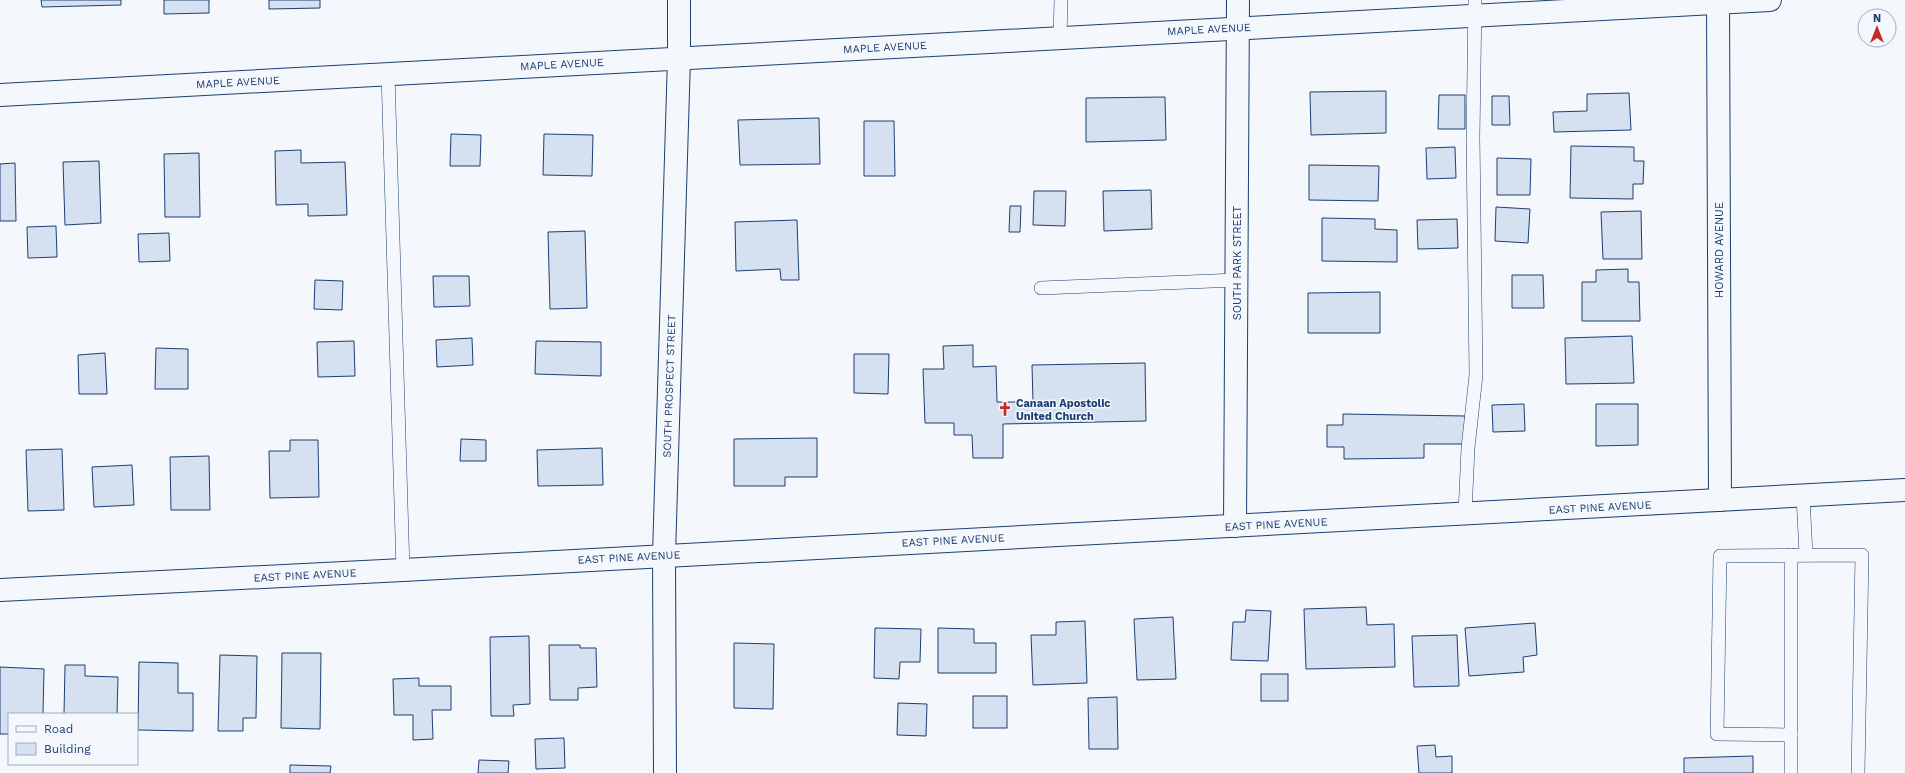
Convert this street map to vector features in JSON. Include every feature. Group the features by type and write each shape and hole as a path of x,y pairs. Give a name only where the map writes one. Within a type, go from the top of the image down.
{"street":[{"name":"SOUTH PROSPECT STREET","path":"665,773 664,555 680,0"},
{"name":"SOUTH PARK STREET","path":"1235,526 1238,0"},
{"name":"MAPLE AVENUE","path":"0,95 1238,27 1475,7 1770,0"},
{"name":"HOWARD AVENUE","path":"1718,1 1720,500"},
{"name":"EAST PINE AVENUE","path":"0,590 1905,490"}],"lane":[{"path":"1060,37 1061,0"},
{"path":"1465,514 1468,448 1476,375 1473,137 1475,7"},
{"path":"388,74 403,570"},
{"path":"1041,288 1237,280"},
{"path":"1803,496 1806,555"},
{"path":"1790,773 1791,555"},
{"path":"1791,735 1717,734 1720,556 1862,555 1858,773"}],"building":[{"path":"41,0 121,0 121,5 42,7"},
{"path":"164,0 209,0 209,13 164,14"},
{"path":"269,0 320,0 320,8 269,9"},
{"path":"1386,91 1386,133 1311,135 1310,92"},
{"path":"1629,93 1631,130 1554,132 1553,112 1587,111 1587,94"},
{"path":"1439,95 1465,95 1465,129 1438,129"},
{"path":"1492,96 1509,96 1510,125 1492,125"},
{"path":"1165,97 1166,140 1086,142 1086,98"},
{"path":"819,118 820,164 740,165 738,120"},
{"path":"864,121 894,121 895,176 864,176"},
{"path":"451,134 481,135 480,166 450,166"},
{"path":"544,134 593,135 592,176 543,175"},
{"path":"1571,146 1634,147 1634,161 1644,161 1643,184 1633,184 1633,199 1570,198"},
{"path":"1455,147 1456,178 1427,179 1426,148"},
{"path":"301,150 301,163 345,162 347,215 308,216 308,204 276,205 275,151"},
{"path":"199,153 200,217 165,217 164,154"},
{"path":"1497,158 1531,159 1530,195 1497,195"},
{"path":"99,161 101,223 65,225 63,162"},
{"path":"15,163 16,221 0,221 0,164"},
{"path":"1309,165 1379,166 1378,201 1309,200"},
{"path":"1151,190 1152,229 1104,231 1103,191"},
{"path":"1034,191 1066,191 1065,226 1033,225"},
{"path":"1010,206 1021,206 1020,232 1009,232"},
{"path":"1496,207 1530,209 1528,243 1495,241"},
{"path":"1641,211 1642,259 1603,259 1601,212"},
{"path":"1322,218 1375,219 1375,229 1397,230 1397,262 1322,261"},
{"path":"1457,219 1458,248 1418,249 1417,220"},
{"path":"797,220 799,280 781,280 780,269 736,271 735,222"},
{"path":"56,226 57,257 28,258 27,227"},
{"path":"585,231 587,308 550,309 548,232"},
{"path":"169,233 170,261 139,262 138,234"},
{"path":"1628,269 1628,282 1639,282 1640,321 1582,321 1582,282 1596,282 1596,270"},
{"path":"1512,275 1543,275 1544,308 1512,308"},
{"path":"433,276 469,276 470,306 434,307"},
{"path":"315,280 343,281 342,310 314,309"},
{"path":"1380,292 1380,333 1308,333 1308,293"},
{"path":"1632,336 1634,383 1566,384 1565,338"},
{"path":"472,338 473,365 437,367 436,340"},
{"path":"354,341 355,376 318,377 317,342"},
{"path":"536,341 601,342 601,376 535,374"},
{"path":"973,345 973,367 996,366 997,402 1033,402 1032,365 1145,363 1146,421 1003,424 1003,458 973,458 972,435 954,435 954,423 925,423 923,369 944,369 943,346"},
{"path":"156,348 188,349 188,389 155,389"},
{"path":"105,353 107,394 79,394 78,355"},
{"path":"854,354 889,354 888,394 854,393"},
{"path":"1524,404 1525,431 1493,432 1492,405"},
{"path":"1596,404 1638,404 1638,445 1596,446"},
{"path":"1343,414 1465,416 1465,444 1424,444 1424,458 1344,459 1344,447 1327,447 1327,425 1343,425"},
{"path":"817,438 817,477 785,477 785,486 734,486 734,439"},
{"path":"461,439 486,440 486,461 460,461"},
{"path":"290,440 318,440 319,497 270,498 269,451 290,451"},
{"path":"602,448 603,485 538,486 537,450"},
{"path":"62,449 64,510 28,511 26,450"},
{"path":"209,456 210,510 171,510 170,457"},
{"path":"132,465 134,505 94,507 92,467"},
{"path":"1366,607 1367,625 1394,624 1395,667 1306,669 1304,609"},
{"path":"1246,610 1271,611 1268,661 1231,660 1233,622 1245,622"},
{"path":"1173,617 1176,679 1137,680 1134,619"},
{"path":"1085,621 1087,683 1033,685 1031,635 1056,635 1056,622"},
{"path":"1535,623 1537,655 1523,657 1524,672 1469,676 1465,628"},
{"path":"875,628 921,629 920,662 900,662 899,679 874,678"},
{"path":"938,628 974,629 974,643 996,643 996,673 938,673"},
{"path":"1457,635 1459,686 1414,687 1412,636"},
{"path":"529,636 530,704 513,705 514,716 491,716 490,637"},
{"path":"734,643 774,644 773,709 734,708"},
{"path":"549,645 580,645 580,648 596,648 597,687 578,688 578,700 550,700"},
{"path":"282,653 321,653 320,729 281,728"},
{"path":"220,655 257,656 256,718 243,718 243,731 218,731"},
{"path":"139,662 178,663 178,693 193,693 193,731 138,730"},
{"path":"65,665 85,665 85,676 118,677 117,713 64,713"},
{"path":"0,667 44,669 43,713 8,713 8,734 0,734"},
{"path":"1261,674 1288,674 1288,701 1261,701"},
{"path":"419,678 419,686 451,686 451,710 432,710 433,739 413,740 413,715 394,715 393,679"},
{"path":"973,696 1007,696 1007,728 973,728"},
{"path":"1117,697 1118,749 1089,749 1088,698"},
{"path":"898,703 927,704 926,736 897,735"},
{"path":"564,738 565,768 536,769 535,739"},
{"path":"1435,745 1436,757 1452,756 1452,773 1419,773 1417,746"},
{"path":"1753,756 1753,773 1684,773 1684,758"},
{"path":"479,760 509,761 508,773 478,773"},
{"path":"290,765 331,766 330,773 290,773"}],"place":[{"name":"Canaan Apostolic United Church","path":"1005,409"}]}
